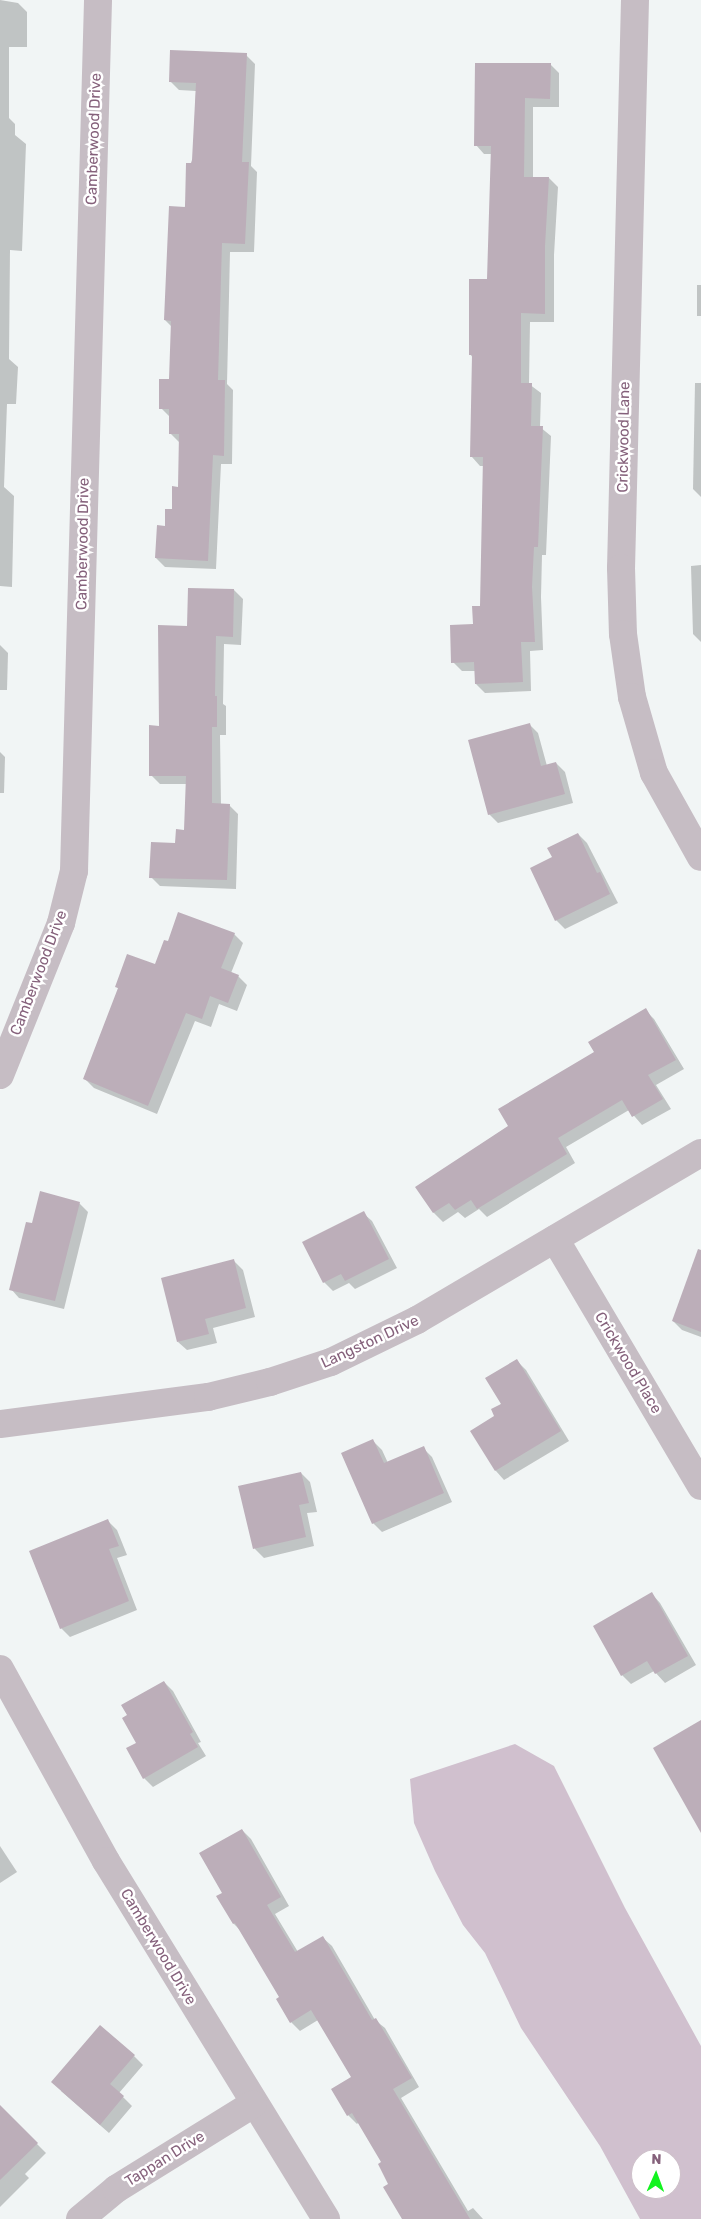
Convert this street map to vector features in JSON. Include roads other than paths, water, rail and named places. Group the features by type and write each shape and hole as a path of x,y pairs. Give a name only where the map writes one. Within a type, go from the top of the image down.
{"street":[{"name":"Camberwood Drive","path":"0,1075 61,923 74,871 98,0"},
{"name":"Crickwood Lane","path":"635,0 620,568 622,634 632,697 654,774 701,857"},
{"name":"Langston Drive","path":"0,1424 208,1397 239,1391 331,1362 404,1328 701,1153"},
{"name":"Crickwood Place","path":"555,1239 701,1486"},
{"name":"Camberwood Drive","path":"0,1669 106,1861 253,2104 326,2219"},
{"name":"Tappan Drive","path":"80,2219 116,2189 253,2104"}]}
